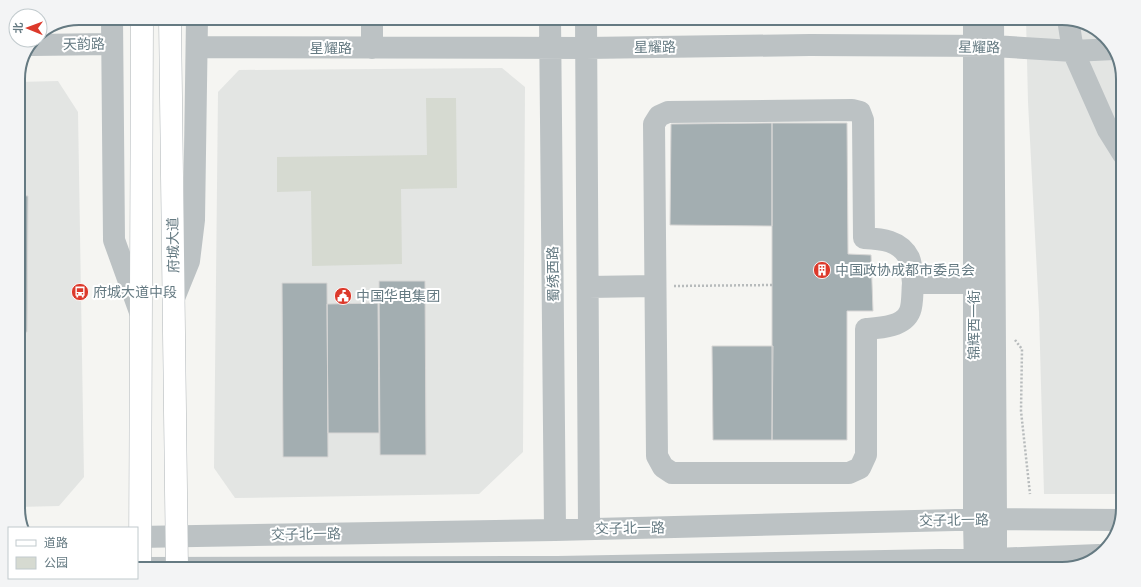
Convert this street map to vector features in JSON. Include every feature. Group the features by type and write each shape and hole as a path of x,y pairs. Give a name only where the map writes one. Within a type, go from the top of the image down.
{"main road":[{"path":"139,562 142,25"},
{"name":"府城大道","path":"170,25 177,562"}],"street":[{"path":"112,25 114,240 140,312"},
{"path":"174,298 189,262 194,220 197,25"},
{"path":"372,25 372,48"},
{"name":"蜀绣西路","path":"550,25 555,530"},
{"path":"586,25 589,528"},
{"name":"锦辉西一街","path":"976,25 984,46 995,333 996,520 986,562"},
{"name":"锦辉西一街","path":"984,562 974,520 974,283 984,46 991,25"},
{"path":"1069,25 1073,51 1108,130 1116,143"},
{"name":"天韵路","path":"48,45 112,44"},
{"name":"星耀路","path":"197,47 586,48 810,45 984,46 1073,51 1107,49"},
{"path":"852,110 860,112 863,120 864,238 883,239 900,246 909,258 913,283 910,312 900,322 883,328 866,328 866,455 860,468 849,473 672,473 663,467 657,456 655,286 654,124 659,116 668,112 852,110"},
{"path":"913,283 974,283"},
{"path":"588,287 655,286"},
{"name":"交子北一路","path":"139,536 555,530 974,520 1115,520"},
{"path":"1014,562 1085,557"}],"path":[{"path":"655,286 772,285"},
{"path":"995,333 1010,334 1022,349 1021,411 1030,494"}],"shaded area":[{"path":"1026,25 1069,25 1092,34 1103,43 1113,61 1116,75 1116,494 1044,494 1039,312 1028,102"},
{"path":"502,68 525,87 523,452 479,494 235,498 214,468 218,92 239,70"},
{"path":"58,81 78,112 84,477 59,506 25,507 25,82"}],"green space":[{"path":"426,98 456,98 457,188 401,189 402,264 312,266 311,191 277,192 277,157 427,155"}],"building":[{"name":"中国政协成都市委员会","path":"772,123 847,123 848,254 871,255 873,311 847,311 847,440 772,440"},
{"path":"772,123 772,226 670,225 671,124"},
{"path":"25,196 28,196 27,332 25,332"},
{"path":"379,281 425,281 426,455 380,455"},
{"path":"282,283 327,283 328,457 283,457"},
{"path":"378,303 379,433 328,433 327,304"},
{"path":"712,346 773,346 772,440 713,440"}],"place":[{"name":"中国政协成都市委员会","path":"822,270"},
{"name":"府城大道中段","path":"80,292"},
{"name":"中国华电集团","path":"343,296"}]}
